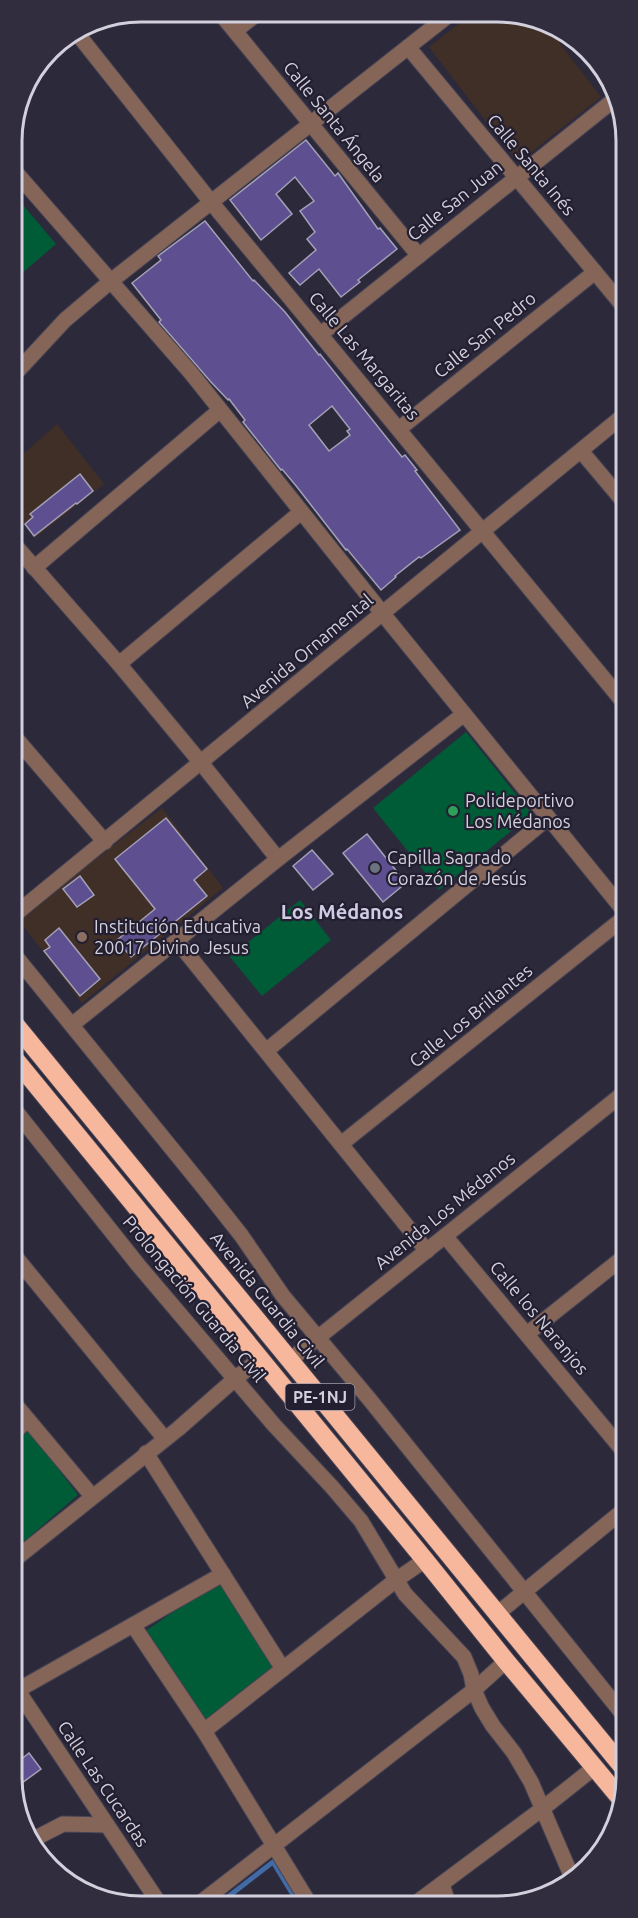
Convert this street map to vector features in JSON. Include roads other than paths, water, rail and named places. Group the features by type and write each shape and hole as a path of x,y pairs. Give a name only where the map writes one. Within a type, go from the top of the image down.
{"highway":[{"name":"Avenida Guardia Civil","path":"22,1033 615,1758"},
{"name":"PE-1NJ","path":"22,1068 614,1791"}],"street":[{"path":"23,365 65,320 111,281 440,22"},
{"name":"Calle Santa Ángela","path":"228,23 419,256"},
{"path":"235,31 246,23"},
{"name":"Calle Las Margaritas","path":"81,39 211,202 616,693"},
{"name":"Calle Santa Inés","path":"408,47 616,297"},
{"name":"Calle San Juan","path":"321,334 609,104"},
{"path":"23,181 191,373 382,614 616,900"},
{"name":"Calle San Pedro","path":"399,429 595,272"},
{"path":"34,568 220,410"},
{"name":"Avenida Ornamental","path":"23,908 616,422"},
{"path":"580,451 616,492"},
{"path":"118,664 302,512"},
{"path":"23,555 118,664 278,860"},
{"path":"73,1024 464,714"},
{"path":"23,746 105,842"},
{"path":"266,1051 548,818"},
{"name":"Calle Los Brillantes","path":"341,1144 616,925"},
{"path":"177,941 427,1251"},
{"path":"22,964 222,1211 283,1296 370,1400 615,1704"},
{"name":"Avenida Los Médanos","path":"290,1360 615,1100"},
{"name":"Prolongación Guardia Civil","path":"22,1119 139,1266 274,1425 333,1487 360,1521 405,1594 464,1657 474,1690 493,1726 514,1752 531,1782 569,1871"},
{"name":"Calle los Naranjos","path":"445,1236 615,1441"},
{"path":"527,1334 615,1264"},
{"path":"22,1265 165,1439"},
{"path":"22,1550 165,1439 260,1359"},
{"path":"22,1413 92,1496"},
{"path":"22,1425 28,1420"},
{"path":"146,1453 283,1669"},
{"path":"497,1614 615,1517"},
{"path":"204,1731 396,1580 425,1560"},
{"path":"22,1685 223,1574"},
{"path":"133,1625 204,1731 304,1896"},
{"path":"210,1896 474,1690 506,1661"},
{"name":"Calle Las Cucardas","path":"22,1697 154,1896"},
{"path":"426,1896 595,1767"},
{"path":"38,1837 63,1824 107,1825"},
{"path":"442,1884 446,1896"}],"waterway":[{"path":"229,1896 273,1862 294,1896"}],"place":[{"name":"Polideportivo Los Médanos","path":"453,811"},
{"name":"Capilla Sagrado Corazón de Jesús","path":"375,868"},
{"name":"Institución Educativa 20017 Divino Jesus","path":"82,937"}],"district":[{"name":"Los Médanos","path":"342,912"}]}
